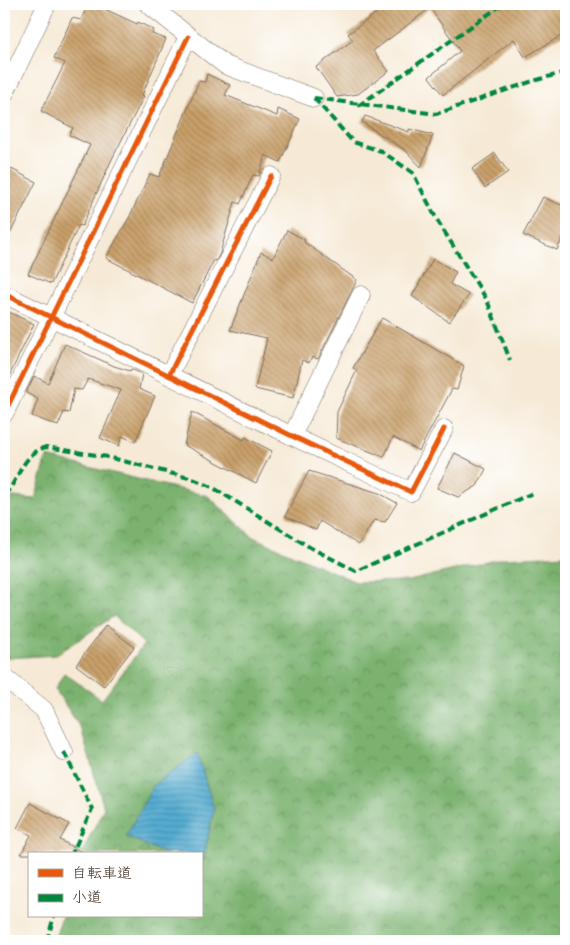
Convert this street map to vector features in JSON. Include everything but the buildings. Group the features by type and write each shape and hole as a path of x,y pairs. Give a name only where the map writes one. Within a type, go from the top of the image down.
{"street":[{"path":"4,95 47,4"},
{"path":"148,4 225,65 314,98"},
{"path":"4,414 188,37"},
{"path":"169,375 271,176"},
{"path":"4,294 292,436 412,492 444,429"},
{"path":"292,436 361,295"},
{"path":"4,677 44,710 64,752"}],"green space":[{"path":"47,457 208,496 253,537 356,582 409,581 504,558 566,555 566,941 54,941 61,918 202,918 202,857 214,809 127,837 163,852 82,852 104,808 81,729 55,689 64,673 102,700 144,644 114,616 56,655 7,658 4,655 4,504 13,497 35,499"}],"water":[{"path":"197,753 214,809 203,861 202,852 161,852 126,836 153,786"}],"marked path":[{"path":"358,106 503,4"},
{"path":"314,98 436,114 533,81 566,72"},
{"path":"314,98 353,142 381,151 413,173 437,220 487,300 510,360"},
{"path":"4,495 31,455 46,447 108,457 193,479 212,487 311,548 356,571 535,492"},
{"path":"64,752 92,809 73,852"},
{"path":"47,941 53,918"}],"cycle path":[{"path":"4,414 188,37"},
{"path":"169,375 271,176"},
{"path":"4,294 292,436 411,492 444,429"}]}
